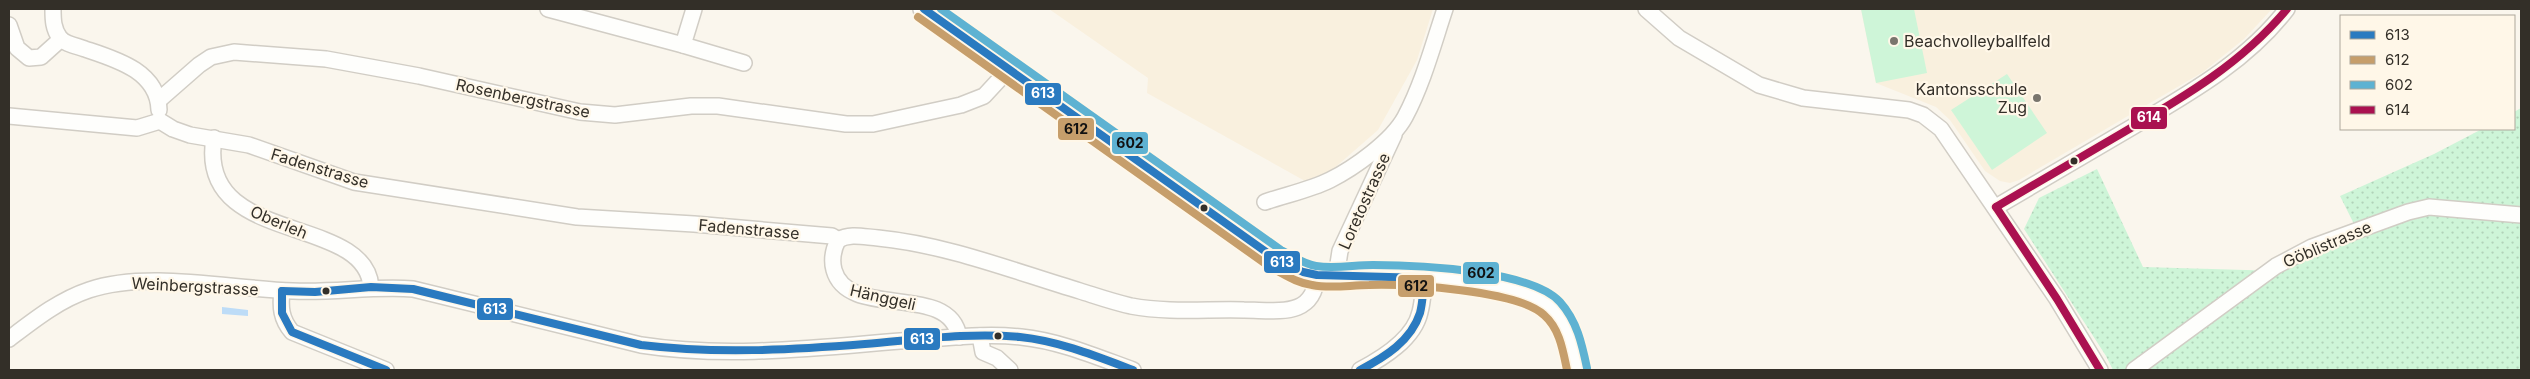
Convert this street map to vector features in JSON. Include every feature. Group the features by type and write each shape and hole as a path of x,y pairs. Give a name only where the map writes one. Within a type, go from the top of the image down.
{"main road":[{"path":"924,9 1276,258 1303,272 1326,276 1380,274 1514,286 1544,301 1564,323 1570,337 1577,370"}],"street":[{"path":"548,9 744,63"},
{"path":"683,45 694,9"},
{"name":"Loretostrasse","path":"1264,202 1328,182 1372,152 1398,127 1405,118 1420,83 1445,9"},
{"path":"1646,9 1679,38 1766,88 1803,98 1909,110 1923,115 1942,129 2057,299 2100,370"},
{"path":"1996,207 2178,100 2229,67 2272,29 2287,9"},
{"path":"9,116 136,128 160,121 159,100 147,81 129,65 68,42 55,29 56,12"},
{"path":"9,25 17,48 29,58 41,56 68,42"},
{"name":"Rosenbergstrasse","path":"159,100 199,65 212,57 234,52 326,58 429,78 580,112 615,115 691,106 718,106 846,124 873,124 961,105 984,96 1009,69"},
{"name":"Fadenstrasse","path":"160,121 173,129 190,135 249,145 364,184 577,217 702,224 832,236 838,240 846,236 854,236 894,240 948,250 1130,306 1179,312 1226,310 1283,311 1297,308 1308,302 1326,276"},
{"name":"Loretostrasse","path":"1326,276 1340,251 1398,127"},
{"name":"Oberleh","path":"214,138 212,160 216,173 232,198 249,211 348,252 367,271 371,287"},
{"name":"Göblistrasse","path":"2134,370 2276,266 2312,247 2408,212 2429,207 2521,215"},
{"name":"Hänggeli","path":"838,240 833,248 832,264 835,275 844,289 864,295 929,307 947,315 957,324 959,337"},
{"path":"1360,370 1401,342 1412,331 1420,314 1425,278"},
{"name":"Weinbergstrasse","path":"9,338 61,302 89,290 112,284 173,283 315,292 371,287 414,288 632,343 674,350 729,353 959,337 1018,336 1075,348 1133,370"},
{"path":"282,291 282,314 285,324 292,332 386,370"},
{"path":"980,336 983,352 997,358 1010,370"}],"shaded area":[{"path":"1049,9 1433,9 1417,60 1378,130 1331,171 1305,181 1147,93 1148,78"},
{"name":"Kantonsschule Zug","path":"1861,9 2272,9 2244,39 2203,72 2019,180 2010,183 2000,181 1985,171 1950,120 1936,107 1876,83"}],"green space":[{"name":"Beachvolleyballfeld","path":"1861,9 1914,9 1927,73 1876,83"},
{"path":"2007,74 2047,133 1992,170 1951,110"},
{"path":"2521,108 2521,370 2113,370 2106,356 2024,229 2039,198 2097,169 2143,267 2280,271 2360,236 2340,196 2434,154 2480,130 2515,130 2515,111"}],"water":[{"path":"222,307 248,310 248,316 222,314"}],"transit line":[{"name":"613","path":"924,9 1276,259 1303,272 1317,275 1425,278"},
{"name":"602","path":"941,9 1281,250 1302,262 1323,267 1392,265 1444,268 1500,276 1545,291 1560,302 1571,317 1581,342 1587,368"},
{"name":"614","path":"1996,207 2168,106 2211,78 2251,46 2287,9"},
{"name":"612","path":"918,17 1270,267 1295,280 1319,286 1386,285 1434,287 1487,294 1531,306 1544,315 1554,327 1560,341 1567,370"},
{"name":"614","path":"1996,207 2057,299 2100,370"},
{"name":"613","path":"1360,370 1388,354 1410,332 1420,313 1425,278"},
{"name":"613","path":"282,291 315,292 371,287 413,289 641,345 669,348 781,349 981,335 1020,337 1049,342 1091,354 1133,370"},
{"name":"613","path":"282,291 282,313 292,332 386,370"}],"place":[{"name":"Beachvolleyballfeld","path":"1894,41"},
{"name":"Kantonsschule Zug","path":"2037,98"}]}
